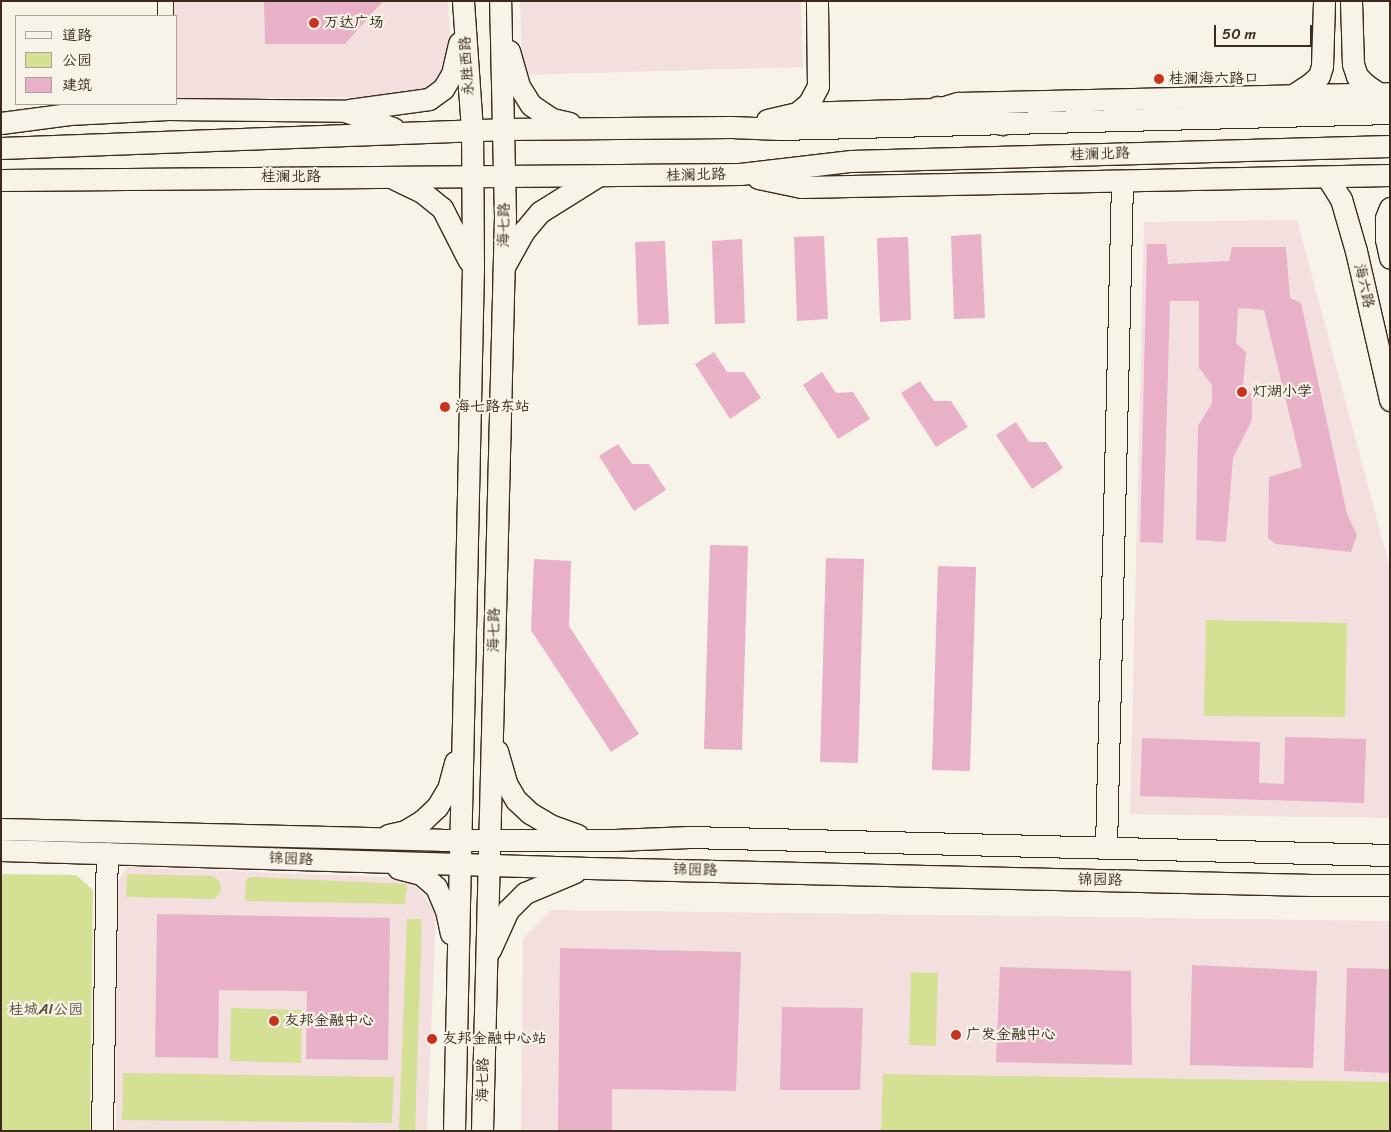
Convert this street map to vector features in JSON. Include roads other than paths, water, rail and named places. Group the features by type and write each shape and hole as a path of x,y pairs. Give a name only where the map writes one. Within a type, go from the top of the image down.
{"main road":[{"path":"797,114 809,103 816,92 819,77 817,1"},
{"path":"1293,95 1310,84 1318,76 1322,66 1324,1"},
{"path":"1328,1 1331,12 1351,6 1352,56 1357,76 1384,93"},
{"path":"1,123 69,114 168,107 345,111 429,99 443,89 452,74 463,11"},
{"name":"永胜西路","path":"463,11 472,130 472,269 464,730"},
{"path":"501,11 516,78 531,105 552,119 590,128"},
{"path":"501,11 504,129"},
{"path":"819,77 824,89 837,104 849,112"},
{"path":"938,109 958,103 1384,93"},
{"path":"731,127 797,114 938,109 1002,123"},
{"path":"345,111 404,132"},
{"path":"1,148 504,129 731,127 780,129 1390,113"},
{"name":"海七路","path":"482,1131 487,865 504,267 504,129"},
{"name":"桂澜北路","path":"1,180 504,175 597,177 740,174 851,161 1390,146"},
{"path":"740,174 801,187 1122,182 1390,175"},
{"name":"海六路","path":"1327,176 1341,199 1356,250 1390,400"},
{"path":"391,177 422,192 442,208 456,233 472,269"},
{"path":"504,267 524,231 540,212 597,177"},
{"path":"1106,847 1122,182"},
{"name":"海六路","path":"1390,208 1386,218 1386,239 1390,258"},
{"path":"373,839 405,831 423,820 437,807 448,790 464,730"},
{"path":"454,1131 464,730"},
{"path":"492,732 506,783 516,800 530,813 550,825 589,840"},
{"name":"锦园路","path":"1,829 373,839 589,840 689,837 1386,853"},
{"name":"锦园路","path":"1,850 589,868 1312,885 1386,885"},
{"path":"102,1131 107,853"},
{"path":"374,862 421,874 436,888 446,910 457,962"},
{"path":"485,964 496,932 508,910 525,892 589,868"}],"street":[{"path":"165,1 165,15"}],"place":[{"name":"万达广场","path":"314,23"},
{"name":"桂澜海六路口","path":"1159,79"},
{"name":"灯湖小学","path":"1242,392"},
{"name":"海七路东站","path":"445,407"},
{"name":"友邦金融中心","path":"274,1021"},
{"name":"广发金融中心","path":"956,1035"},
{"name":"友邦金融中心站","path":"432,1039"}],"park label":[{"name":"桂城AI公园","path":"46,1010"}]}
